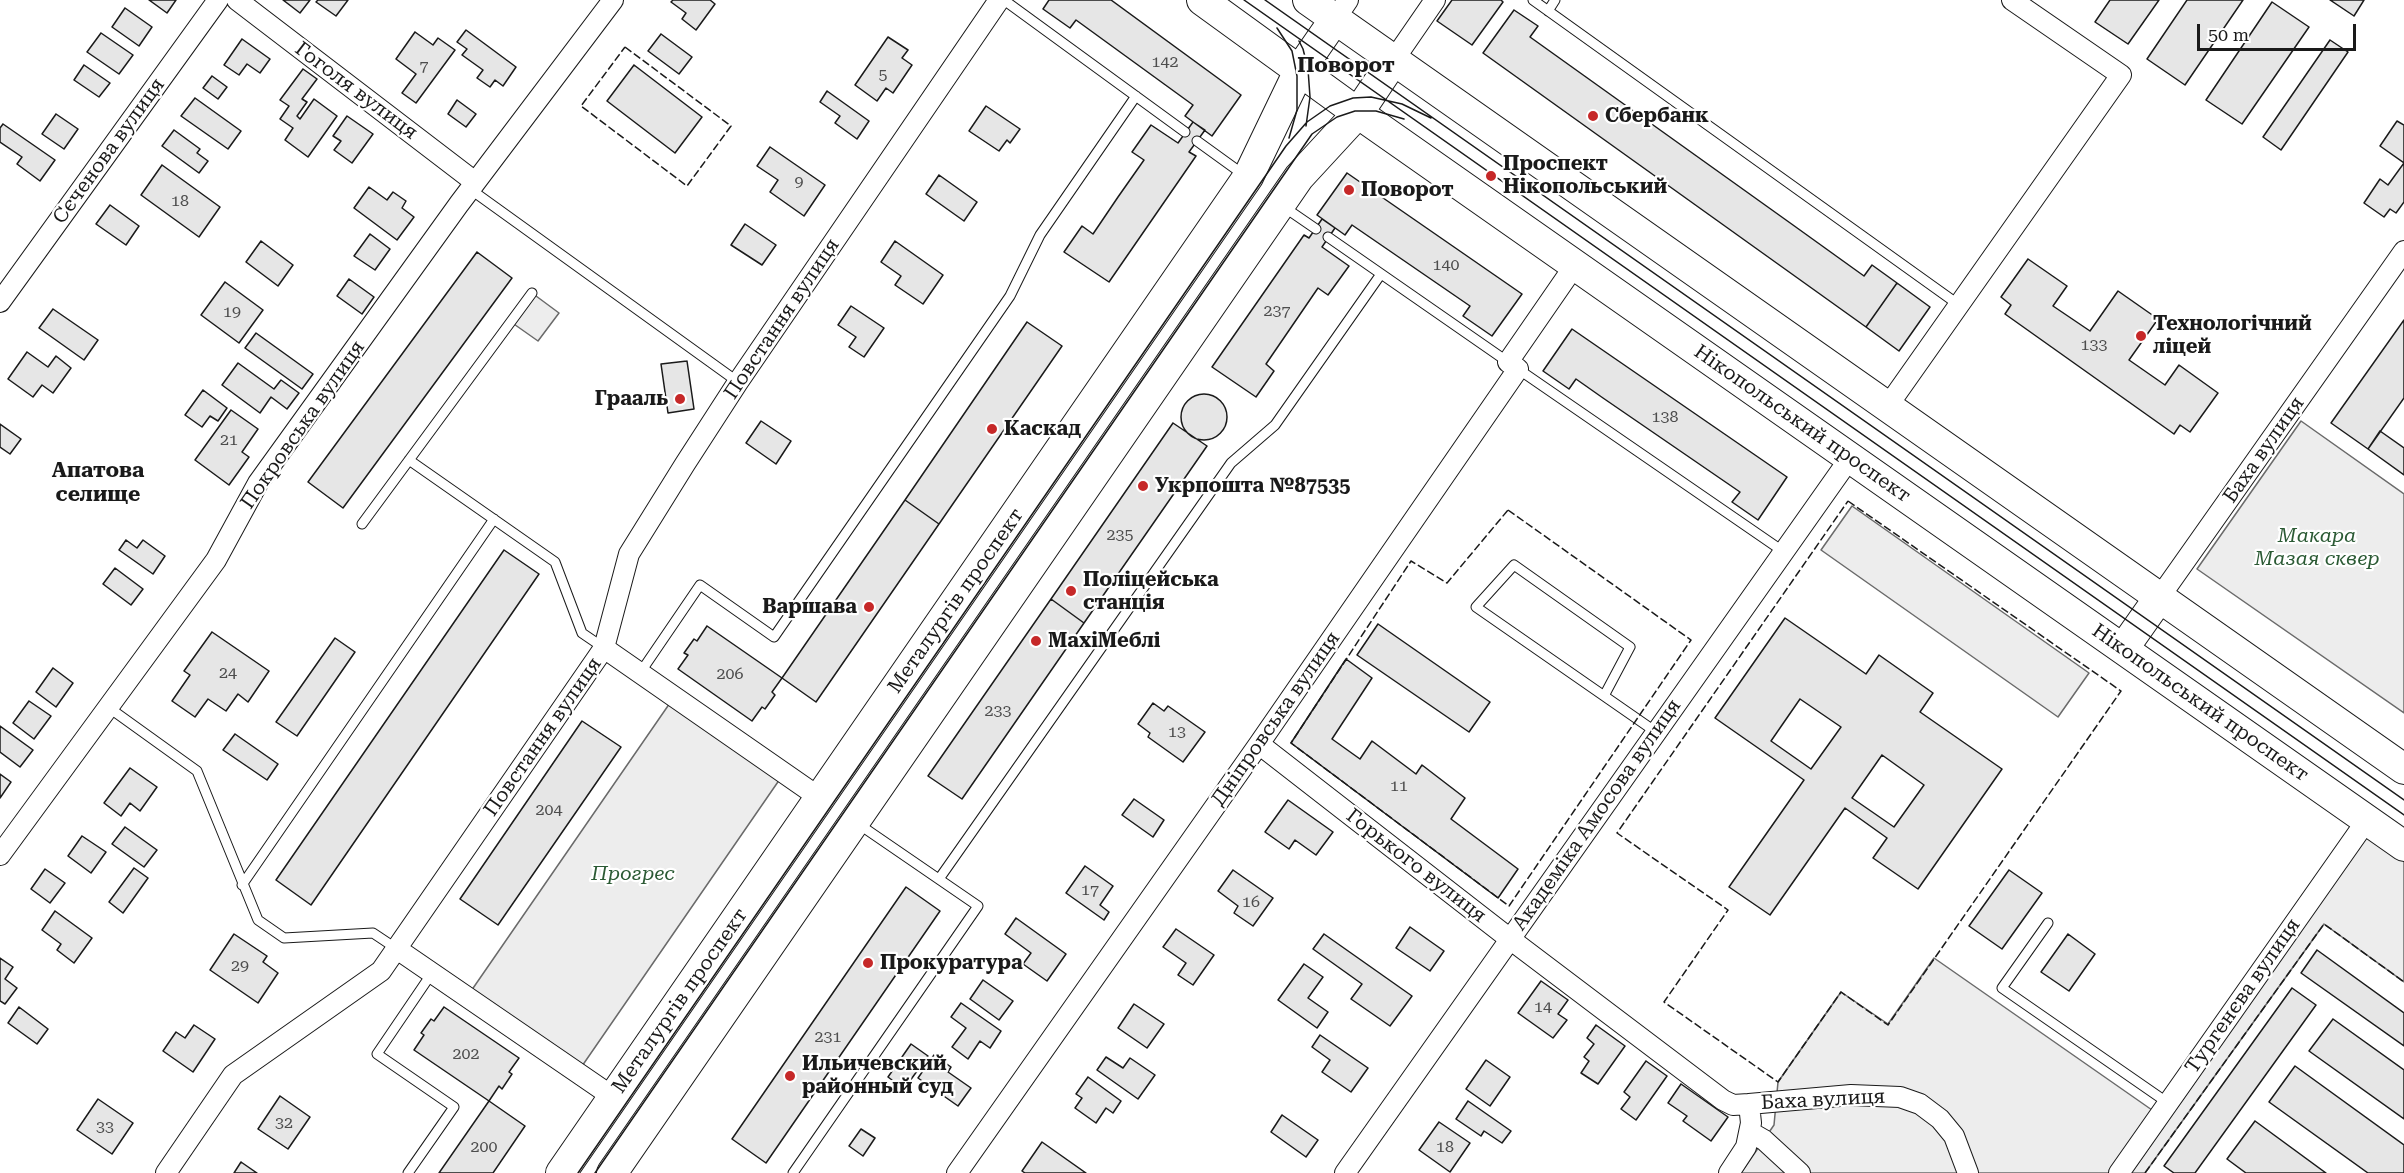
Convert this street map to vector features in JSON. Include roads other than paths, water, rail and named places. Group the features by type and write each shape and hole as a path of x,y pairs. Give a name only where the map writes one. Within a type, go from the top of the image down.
{"main road":[{"name":"Нікопольський проспект","path":"1202,0 1358,113 2404,846"},
{"path":"1308,0 1341,10 1393,61 2404,769"},
{"name":"Металургів проспект","path":"561,1173 1248,177 1299,71 1341,10"},
{"name":"Металургів проспект","path":"612,1173 1280,204 1305,169 1358,113 1393,61"},
{"name":"Баха вулиця","path":"2123,649 2159,598"},
{"path":"820,798 855,821"},
{"path":"614,1097 648,1120"}],"street":[{"name":"Сєченова вулиця","path":"0,302 218,0"},
{"name":"Гоголя вулиця","path":"237,0 472,186"},
{"name":"Покровська вулиця","path":"0,855 216,560 258,483 472,186 613,0"},
{"name":"Повстання вулиця","path":"166,1173 233,1075 381,971 397,949 604,648 629,554 738,382 999,0"},
{"path":"1393,61 1435,0"},
{"path":"1887,407 2121,75 2012,0"},
{"name":"Баха вулиця","path":"2159,598 2397,274 2404,251"},
{"name":"Дніпровська вулиця","path":"957,1173 1259,744 1513,365 1575,265"},
{"name":"Академіка Амосова вулиця","path":"1346,1173 1851,458"},
{"path":"604,648 820,798"},
{"name":"Горького вулиця","path":"1259,744 1510,939 1723,1100 1733,1105 1749,1104"},
{"name":"Тургенєва вулиця","path":"2119,1173 2367,820"},
{"path":"397,949 614,1097"},
{"name":"Баха вулиця","path":"1729,1173 1746,1147 1750,1132 1749,1104 1851,1095 1900,1097 1920,1104 1940,1119 1954,1136 1968,1173"},
{"path":"1750,1132 1764,1140 1800,1173"}],"lane":[{"path":"1004,0 1185,132"},
{"path":"1533,0 1959,305"},
{"path":"1548,11 1555,0"},
{"path":"640,673 700,585 774,637 1010,296 1040,235 1136,96"},
{"path":"1197,141 1248,177"},
{"path":"472,186 738,382"},
{"path":"1280,204 1316,229"},
{"path":"1328,237 1784,552"},
{"path":"939,879 1231,464 1275,425 1381,274"},
{"path":"362,524 532,293"},
{"path":"409,460 555,561 582,633 604,648"},
{"path":"242,885 494,519"},
{"path":"1604,696 1630,647 1514,565 1476,607 1604,696 1656,732"},
{"path":"108,707 196,771 258,920 284,938 373,933 397,949"},
{"path":"793,1173 978,906 855,821"},
{"path":"2048,923 2002,988 2168,1103"},
{"path":"408,1173 454,1107 377,1054 432,973"}],"tram line":[{"path":"1244,0 2404,815"},
{"path":"1265,0 2404,800"},
{"path":"1277,28 1292,51 1297,76 1297,110 1289,138"},
{"path":"1299,41 1308,69 1310,97 1306,126"},
{"path":"578,1173 1286,146 1307,122 1330,106 1353,98 1371,97 1402,104 1431,118"},
{"path":"595,1173 1312,134 1337,117 1355,111 1376,111 1404,119"}],"place":[{"name":"Сбербанк","path":"1593,116"},
{"name":"Проспект Нікопольський","path":"1491,176"},
{"name":"Поворот","path":"1349,190"},
{"name":"Технологічний ліцей","path":"2141,336"},
{"name":"Грааль","path":"680,399"},
{"name":"Каскад","path":"992,429"},
{"name":"Укрпошта №87535","path":"1143,486"},
{"name":"Поліцейська станція","path":"1071,591"},
{"name":"Варшава","path":"869,607"},
{"name":"MaxiМеблі","path":"1036,641"},
{"name":"Прокуратура","path":"868,963"},
{"name":"Ильичевский районный суд","path":"790,1076"}],"district":[{"name":"Поворот","path":"1346,66"},
{"name":"Апатова селище","path":"98,483"}],"park label":[{"name":"Макара Мазая сквер","path":"2317,548"},
{"name":"Прогрес","path":"633,874"}]}
